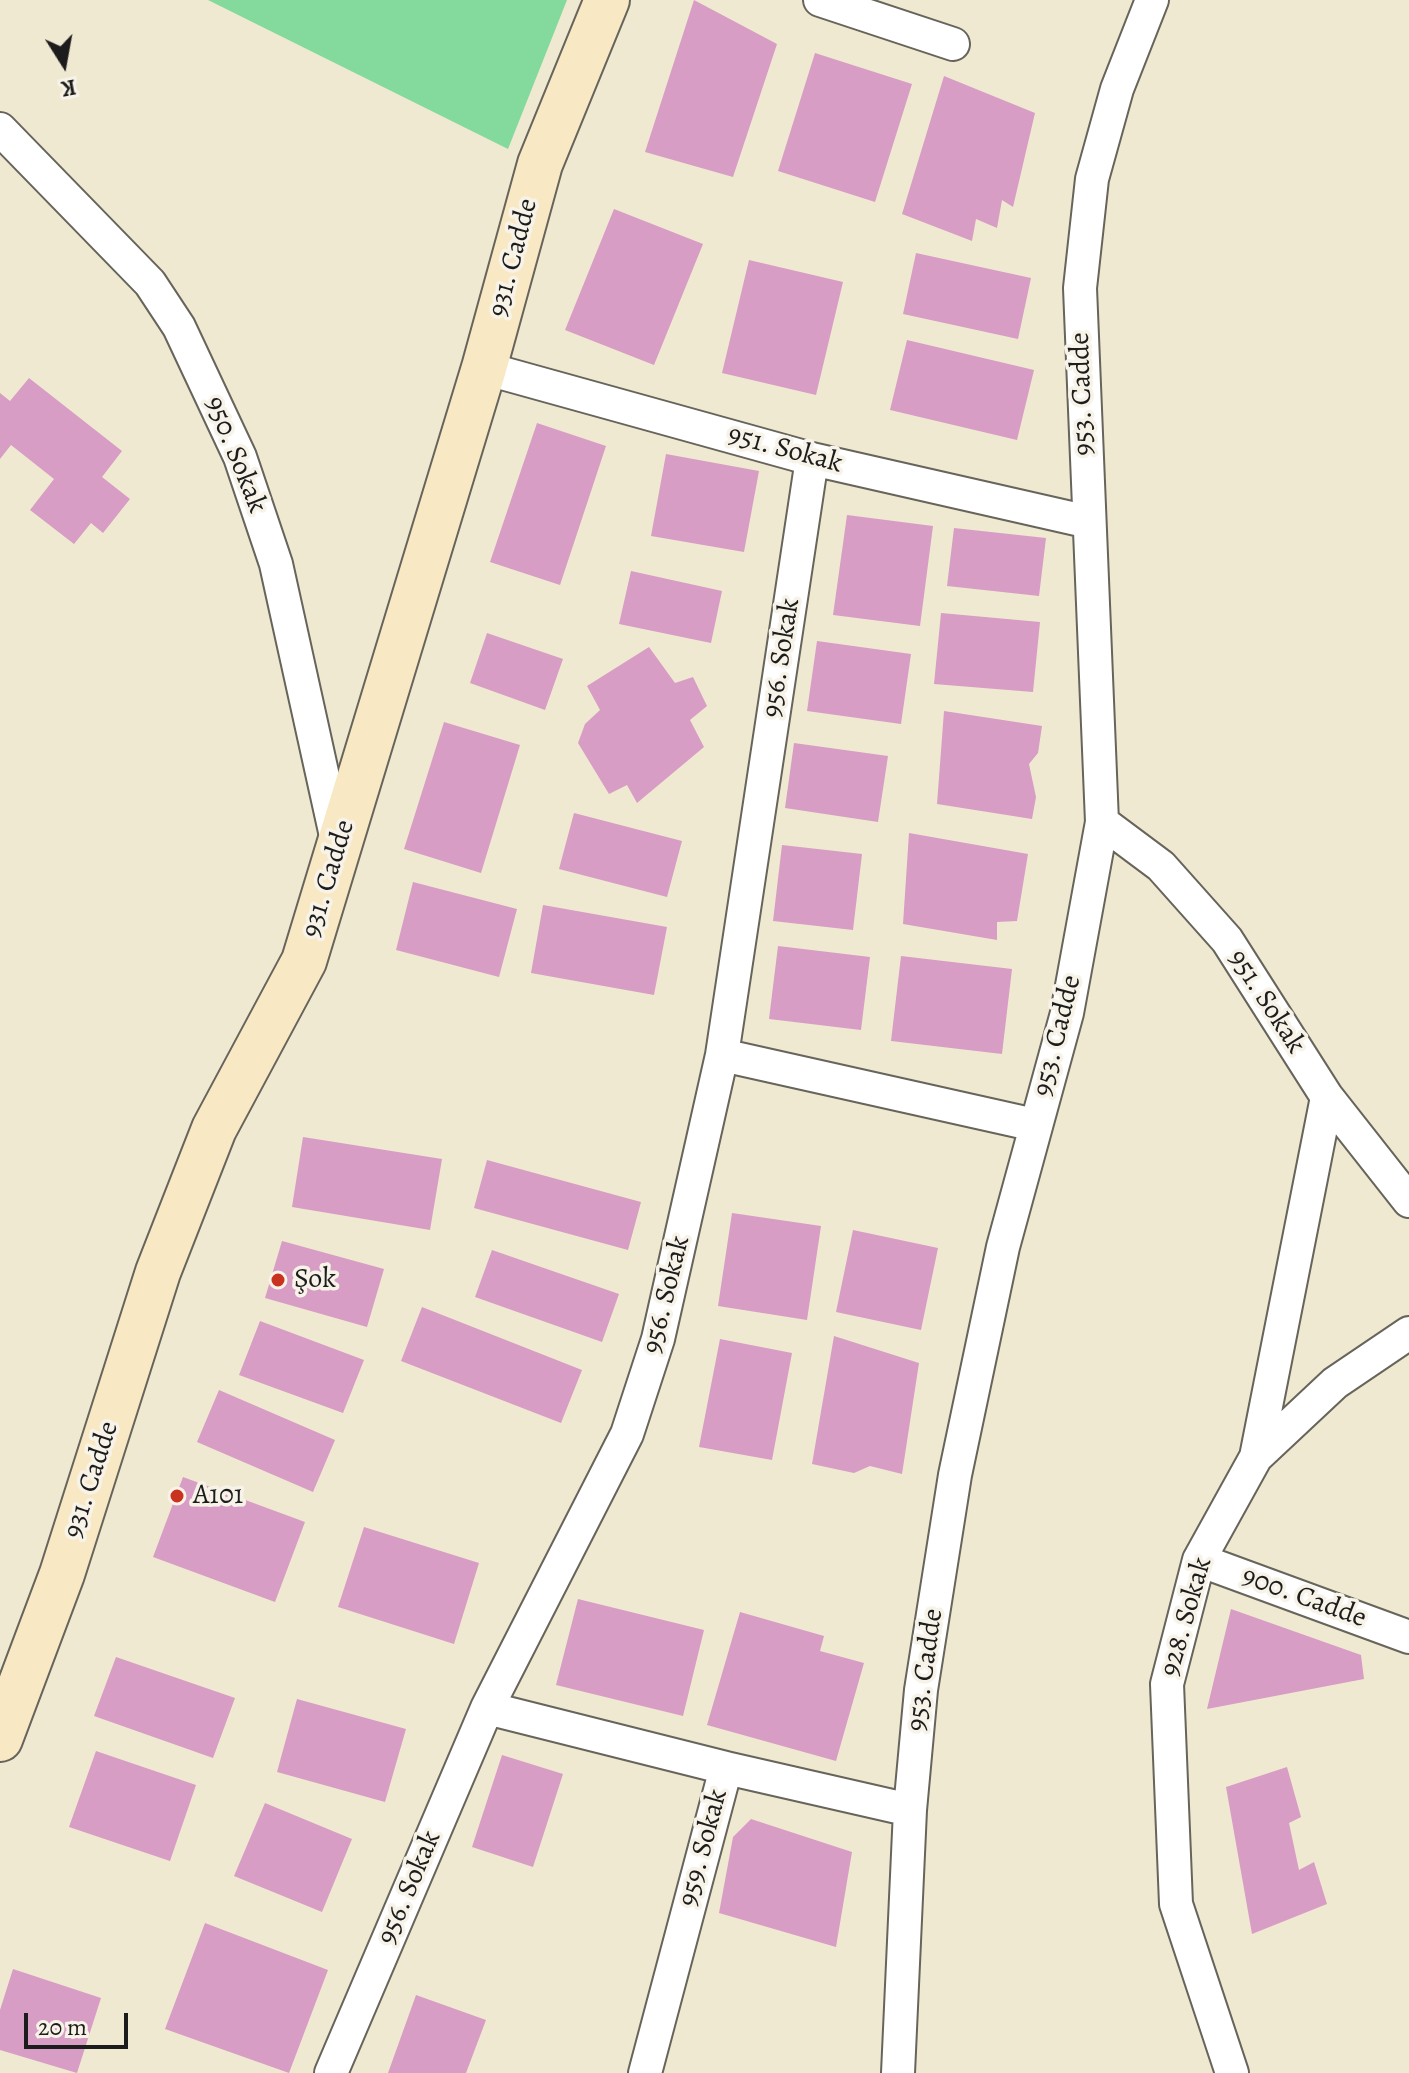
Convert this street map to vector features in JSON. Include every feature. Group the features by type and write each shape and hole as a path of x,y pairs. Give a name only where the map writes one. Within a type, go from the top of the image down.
{"main road":[{"name":"931. Cadde","path":"0,1739 62,1574 164,1258 214,1129 304,961 484,368 540,164 607,0"}],"street":[{"path":"820,0 953,44"},
{"name":"953. Cadde","path":"898,2073 910,1810 921,1690 955,1475 1003,1247 1067,1013 1102,822 1080,288 1092,179 1117,89 1152,0"},
{"name":"950. Sokak","path":"0,129 150,283 179,327 240,457 276,564 339,848"},
{"name":"951. Sokak","path":"484,368 812,459 1089,522"},
{"name":"956. Sokak","path":"331,2073 487,1708 627,1434 658,1339 722,1055 812,459"},
{"name":"951. Sokak","path":"1102,822 1161,866 1227,940 1327,1097 1409,1201"},
{"path":"722,1055 1035,1125"},
{"path":"1256,1457 1327,1097"},
{"name":"928. Sokak","path":"1232,2073 1176,1904 1167,1684 1199,1560 1256,1457 1335,1383 1409,1333"},
{"name":"900. Cadde","path":"1199,1560 1408,1629"},
{"name":"959. Sokak","path":"487,1708 726,1768 645,2073"},
{"path":"726,1768 910,1810"}],"green space":[{"path":"208,0 567,0 508,149"}],"building":[{"path":"694,0 777,44 733,177 645,152"},
{"path":"815,53 912,84 875,202 778,171"},
{"path":"944,76 1035,113 1013,207 1002,200 997,228 976,219 972,241 902,214"},
{"path":"614,209 703,244 654,365 565,330"},
{"path":"916,253 1031,278 1018,339 903,314"},
{"path":"749,260 843,282 816,395 722,373"},
{"path":"907,340 1034,370 1017,440 890,410"},
{"path":"29,378 122,451 102,477 130,499 103,533 91,523 74,544 30,510 54,479 11,445 0,459 0,393 10,401"},
{"path":"537,423 606,446 560,585 490,562"},
{"path":"666,454 759,471 744,552 651,536"},
{"path":"847,515 933,526 920,626 833,615"},
{"path":"954,528 1046,538 1039,596 947,586"},
{"path":"631,571 722,591 711,643 619,624"},
{"path":"941,613 1040,622 1033,692 934,684"},
{"path":"487,633 563,659 545,710 470,683"},
{"path":"817,641 911,654 901,724 807,711"},
{"path":"649,647 675,683 693,677 707,706 690,720 704,747 637,803 627,785 609,794 578,743 585,724 600,710 587,686"},
{"path":"944,711 1042,726 1038,753 1029,764 1036,797 1032,819 937,804"},
{"path":"444,722 520,745 481,873 404,849"},
{"path":"794,743 888,756 878,822 785,808"},
{"path":"574,813 682,841 667,897 559,869"},
{"path":"909,833 1028,854 1017,921 997,922 997,940 903,924"},
{"path":"782,845 862,854 853,930 773,921"},
{"path":"413,882 517,909 499,977 396,950"},
{"path":"543,905 667,927 654,995 531,973"},
{"path":"778,946 870,957 861,1030 769,1019"},
{"path":"901,956 1012,969 1002,1054 891,1041"},
{"path":"303,1137 442,1159 430,1230 292,1207"},
{"path":"487,1160 641,1202 628,1250 474,1208"},
{"path":"732,1213 821,1226 807,1320 718,1306"},
{"path":"853,1230 938,1248 921,1330 836,1312"},
{"path":"282,1241 384,1269 367,1327 265,1298"},
{"path":"492,1250 619,1294 602,1342 475,1297"},
{"path":"422,1307 582,1370 561,1423 401,1361"},
{"path":"260,1321 364,1360 343,1413 239,1375"},
{"path":"834,1336 919,1363 902,1474 870,1466 854,1473 812,1464"},
{"path":"720,1339 792,1353 772,1460 699,1447"},
{"path":"219,1390 335,1440 313,1492 197,1442"},
{"path":"183,1477 305,1522 275,1602 153,1557"},
{"path":"364,1527 479,1563 454,1644 338,1607"},
{"path":"578,1599 704,1630 683,1716 556,1685"},
{"path":"1231,1609 1361,1655 1364,1679 1207,1709"},
{"path":"740,1612 824,1636 820,1651 864,1663 836,1761 707,1725"},
{"path":"116,1657 235,1698 213,1758 94,1716"},
{"path":"297,1699 406,1729 385,1802 277,1772"},
{"path":"96,1751 196,1785 170,1861 69,1827"},
{"path":"502,1755 563,1774 533,1867 472,1847"},
{"path":"1287,1767 1301,1817 1289,1823 1299,1870 1314,1862 1327,1904 1252,1934 1226,1787"},
{"path":"265,1803 352,1839 322,1912 234,1876"},
{"path":"751,1819 852,1852 836,1947 719,1913 733,1837"},
{"path":"205,1923 328,1970 289,2073 165,2029"},
{"path":"13,1969 101,1998 77,2073 0,2050 0,2010"},
{"path":"416,1995 486,2020 466,2073 388,2073"}],"place":[{"name":"Şok","path":"278,1280"},
{"name":"A101","path":"177,1496"}]}
